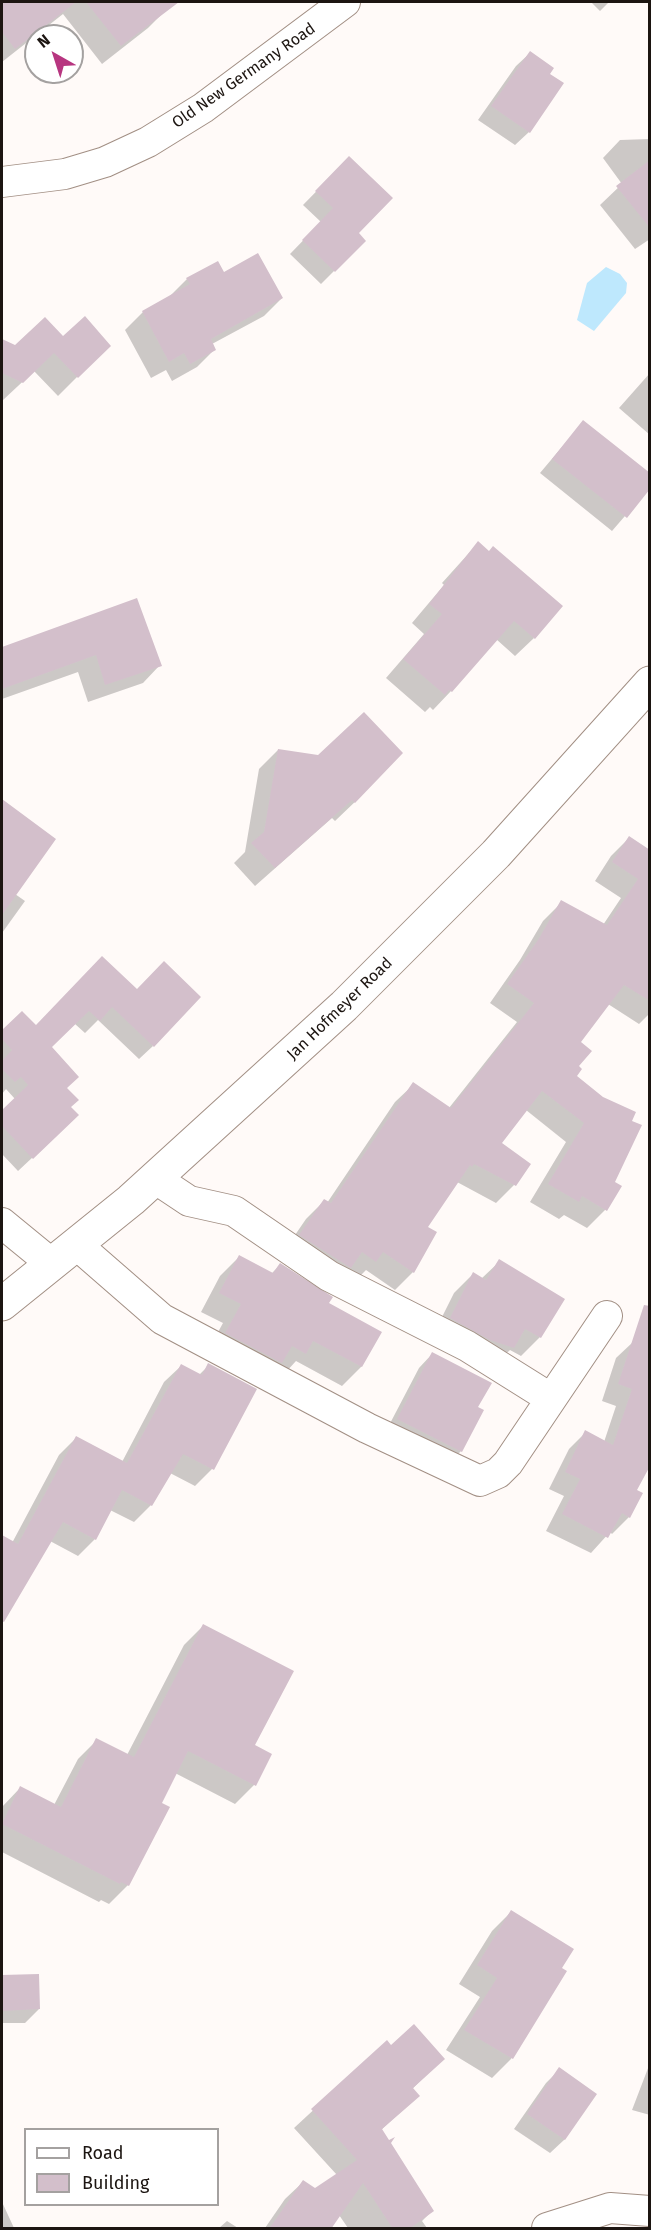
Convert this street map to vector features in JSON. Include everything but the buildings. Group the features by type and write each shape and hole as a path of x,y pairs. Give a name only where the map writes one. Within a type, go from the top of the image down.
{"street":[{"name":"Old New Germany Road","path":"2,182 65,174 105,162 148,142 203,108 345,2"},
{"name":"Jan Hofmeyer Road","path":"2,1304 156,1179 297,1051 422,931 645,692"},
{"path":"156,1179 189,1201 234,1211 329,1276 467,1346 550,1398"},
{"path":"2,1223 64,1255 162,1319 367,1428 480,1481 498,1473 607,1316"},
{"path":"548,2229 610,2208 650,2211"}],"water":[{"path":"606,267 620,274 627,283 626,293 594,331 577,320 587,283"}]}
